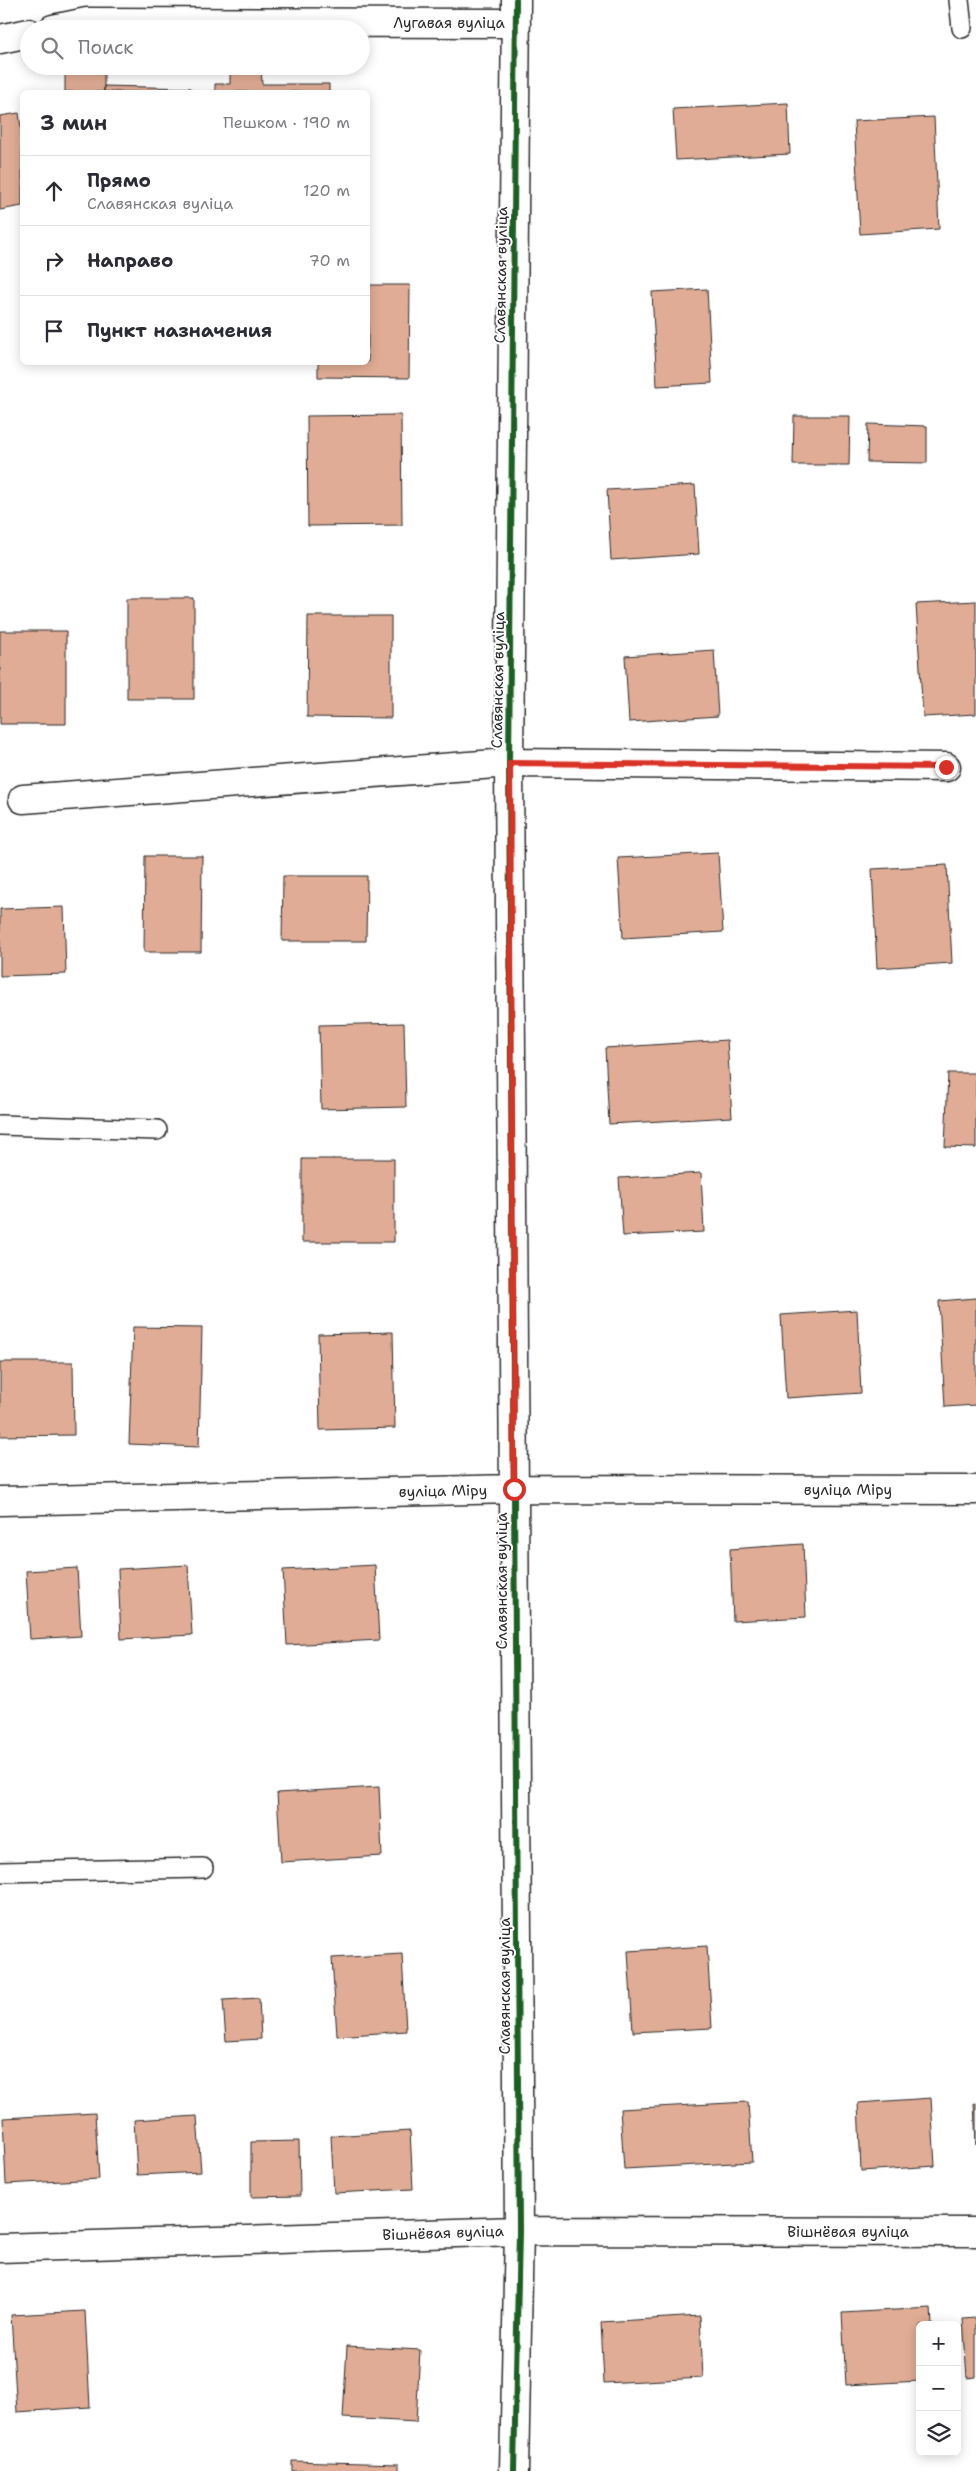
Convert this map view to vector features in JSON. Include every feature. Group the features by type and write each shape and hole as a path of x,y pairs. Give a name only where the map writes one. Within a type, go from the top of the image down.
{"street":[{"name":"Лугавая вуліца","path":"173,20 516,12"},
{"name":"Славянская вуліца","path":"514,2471 519,2231 510,763 516,12"},
{"path":"0,39 20,36"},
{"path":"23,798 510,763 946,767"},
{"name":"вуліца Міру","path":"0,1501 514,1489 976,1490"},
{"name":"Вішнёвая вуліца","path":"0,2248 519,2231 976,2232"}],"lane":[{"path":"959,0 962,28"},
{"path":"0,1125 156,1130"},
{"path":"0,1872 203,1868"}],"building":[{"path":"65,75 104,75 104,90 65,90"},
{"path":"230,75 262,75 262,84 329,84 329,90 215,90 215,84 230,84"},
{"path":"104,86 191,88 191,90 104,90"},
{"path":"788,103 790,154 676,160 673,109"},
{"path":"19,113 20,206 0,210 0,116"},
{"path":"934,117 939,229 860,234 854,121"},
{"path":"370,285 410,285 409,378 318,377 318,365 370,365"},
{"path":"707,289 712,383 657,386 652,292"},
{"path":"401,415 402,525 308,526 307,416"},
{"path":"794,416 850,416 849,465 793,465"},
{"path":"868,424 927,426 927,463 867,462"},
{"path":"695,485 699,554 611,560 607,490"},
{"path":"127,598 194,598 194,699 127,699"},
{"path":"976,601 976,714 923,717 916,604"},
{"path":"308,616 391,616 391,718 307,717"},
{"path":"0,631 66,631 66,724 0,724"},
{"path":"714,650 718,716 629,722 625,656"},
{"path":"718,853 723,932 623,938 618,858"},
{"path":"145,856 202,856 201,952 144,952"},
{"path":"947,865 952,963 877,968 872,869"},
{"path":"283,876 367,876 366,941 282,941"},
{"path":"64,907 66,974 0,976 0,909"},
{"path":"404,1023 406,1107 321,1109 319,1025"},
{"path":"727,1040 732,1117 609,1124 605,1048"},
{"path":"948,1073 976,1073 976,1148 945,1147"},
{"path":"302,1159 394,1159 394,1242 302,1242"},
{"path":"701,1173 704,1232 623,1236 619,1178"},
{"path":"976,1298 976,1405 945,1407 939,1301"},
{"path":"857,1310 861,1393 786,1398 781,1315"},
{"path":"133,1327 202,1328 199,1447 129,1444"},
{"path":"393,1332 395,1428 320,1430 318,1334"},
{"path":"0,1362 73,1362 74,1435 0,1436"},
{"path":"803,1544 806,1617 733,1621 730,1549"},
{"path":"188,1565 192,1635 121,1639 118,1569"},
{"path":"375,1565 379,1640 287,1645 283,1570"},
{"path":"77,1568 81,1636 30,1639 26,1571"},
{"path":"379,1787 382,1856 281,1862 277,1793"},
{"path":"707,1946 712,2028 633,2032 628,1951"},
{"path":"402,1954 406,2031 337,2036 332,1958"},
{"path":"259,1998 261,2039 226,2041 223,2000"},
{"path":"931,2098 935,2166 861,2171 858,2103"},
{"path":"748,2102 752,2162 624,2169 620,2109"},
{"path":"974,2103 976,2103 976,2145"},
{"path":"95,2113 99,2179 6,2184 3,2118"},
{"path":"197,2116 201,2172 137,2175 134,2120"},
{"path":"410,2131 413,2189 334,2193 331,2136"},
{"path":"299,2141 300,2196 251,2197 251,2142"},
{"path":"931,2308 932,2321 916,2321 916,2381 846,2385 842,2313"},
{"path":"85,2311 90,2407 17,2412 11,2315"},
{"path":"700,2316 703,2378 604,2383 601,2322"},
{"path":"976,2318 976,2377 967,2378 963,2319"},
{"path":"347,2346 420,2350 416,2422 343,2418"},
{"path":"292,2461 399,2464 399,2471 292,2471"}],"cycle path":[{"path":"514,2471 519,2231 509,763 516,0"}],"route":[{"path":"514,1489 510,763 946,767"}]}
